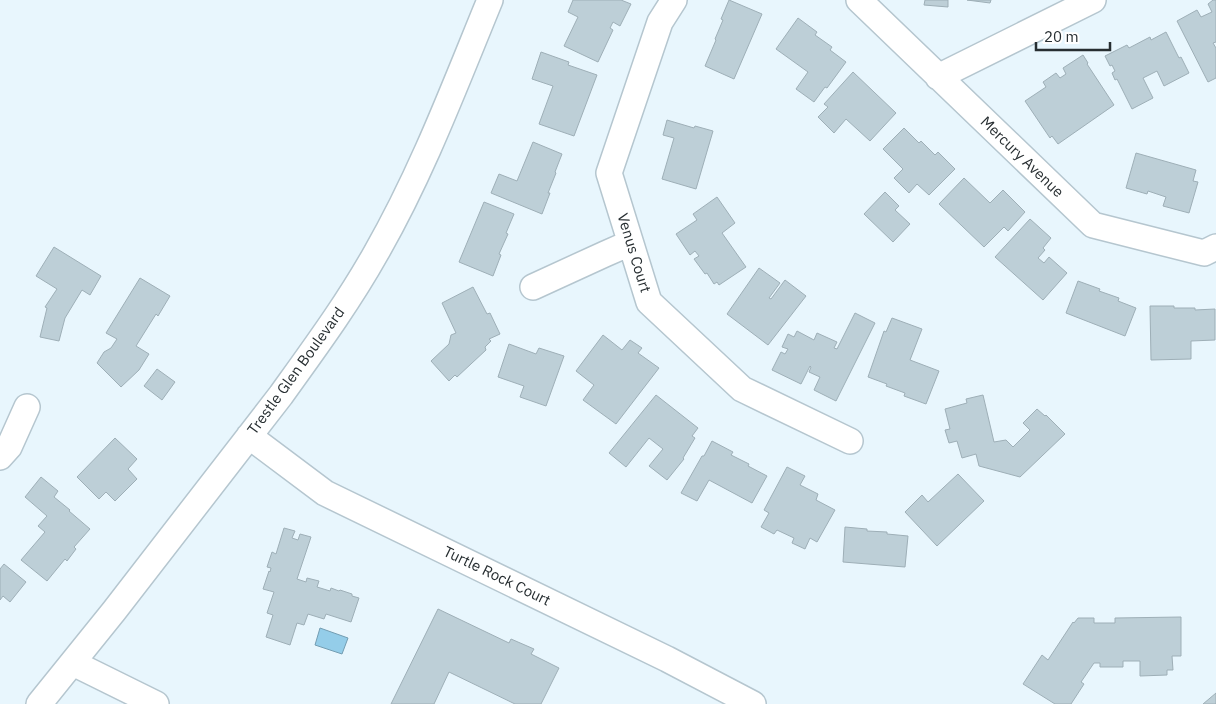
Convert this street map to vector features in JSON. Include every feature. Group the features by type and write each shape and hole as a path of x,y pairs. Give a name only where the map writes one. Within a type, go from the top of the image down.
{"street":[{"name":"Trestle Glen Boulevard","path":"39,704 249,436 307,358 356,287 377,252 414,181 490,0"},
{"name":"Venus Court","path":"674,0 660,22 609,173 649,302 742,390 850,441"},
{"name":"Mercury Avenue","path":"859,0 1094,225 1204,253 1216,247"},
{"path":"938,77 1093,0"},
{"path":"533,287 630,243"},
{"path":"0,456 9,447 27,407"},
{"name":"Turtle Rock Court","path":"249,436 325,493 666,659 753,704"},
{"path":"73,663 156,704"}],"water":[{"path":"320,628 348,638 342,654 315,645"}],"building":[{"path":"573,0 621,0 631,4 620,26 613,22 610,28 613,30 598,62 564,46 578,17 568,12"},
{"path":"729,0 762,14 734,79 705,66"},
{"path":"925,0 948,0 948,7 924,5"},
{"path":"967,0 991,0 990,3"},
{"path":"1216,0 1216,42 1213,43 1216,48 1216,78 1208,82 1177,21 1197,10 1201,17 1212,12 1208,4"},
{"path":"798,18 817,32 815,35 832,47 830,50 846,62 814,102 796,89 808,72 776,49"},
{"path":"1166,32 1189,73 1164,86 1157,71 1143,78 1153,98 1132,109 1117,79 1115,80 1112,73 1115,71 1112,65 1110,66 1105,56 1127,45 1129,48 1150,37 1151,40"},
{"path":"541,52 569,62 568,65 597,75 574,136 539,124 553,86 532,79"},
{"path":"1083,55 1114,105 1058,144 1052,136 1050,138 1025,101 1046,87 1043,82 1056,73 1060,78 1066,74 1063,68"},
{"path":"853,72 896,113 870,141 846,119 834,133 818,117 828,107 824,104"},
{"path":"667,120 694,128 695,126 713,131 696,189 662,179 674,138 663,135"},
{"path":"904,128 935,155 938,152 955,169 929,195 917,184 909,193 894,178 903,169 883,149"},
{"path":"533,142 562,154 542,214 491,193 499,174 517,181"},
{"path":"1136,153 1196,170 1193,181 1198,182 1189,213 1163,206 1166,197 1148,191 1147,194 1126,188"},
{"path":"964,178 990,203 1003,190 1025,212 1008,231 1004,227 984,247 939,204"},
{"path":"885,192 899,206 895,210 910,224 893,242 864,214"},
{"path":"717,197 735,223 722,233 746,267 719,285 717,282 714,284 707,273 705,274 694,259 699,256 695,251 690,255 676,234 697,220 693,214"},
{"path":"484,202 514,214 493,276 459,262"},
{"path":"1030,219 1051,238 1043,248 1045,250 1038,258 1044,263 1049,257 1067,273 1043,300 995,257"},
{"path":"54,247 101,276 90,295 82,290 65,318 59,341 40,337 47,308 45,307 57,289 36,276"},
{"path":"759,268 780,283 769,298 771,299 785,280 806,296 768,345 727,314"},
{"path":"140,278 170,296 136,346 149,354 139,370 121,387 97,363 104,352 111,348 117,339 106,333"},
{"path":"1078,281 1100,289 1099,291 1119,298 1118,301 1136,308 1125,336 1066,313"},
{"path":"473,287 487,314 490,313 500,334 489,339 491,341 485,347 486,350 457,377 455,375 449,381 431,361 449,344 451,335 456,333 442,303"},
{"path":"1150,306 1174,306 1174,308 1195,308 1195,310 1215,309 1215,340 1191,341 1191,359 1151,360"},
{"path":"855,313 875,323 836,401 814,390 820,377 809,372 810,366 801,384 772,370 781,352 785,354 788,349 782,347 788,334 794,337 797,331 814,340 817,333 837,342 834,348 837,349"},
{"path":"892,318 922,329 910,360 939,371 926,404 904,396 905,393 868,377 884,331 886,332"},
{"path":"603,335 622,350 630,340 642,348 638,353 659,368 616,424 583,400 594,385 576,371"},
{"path":"509,344 536,354 539,348 564,356 546,406 520,397 524,386 498,377"},
{"path":"157,369 175,382 162,400 144,386"},
{"path":"656,395 698,428 692,436 695,438 684,459 667,480 649,466 663,449 649,438 626,467 609,453"},
{"path":"983,395 994,442 1006,440 1013,447 1030,430 1023,423 1037,409 1046,415 1065,434 1020,477 979,466 976,454 962,458 957,441 949,443 945,430 950,429 945,409 967,403 966,399"},
{"path":"115,438 137,459 128,469 137,479 115,501 106,492 99,499 77,477"},
{"path":"712,441 733,452 731,455 767,476 752,503 709,480 697,501 681,493"},
{"path":"787,467 805,476 800,485 818,494 816,500 835,510 817,542 810,538 805,549 792,543 794,538 777,530 774,534 761,527 769,513 764,510"},
{"path":"958,474 984,501 937,546 905,512 922,495 928,502"},
{"path":"41,477 58,491 54,497 90,529 74,547 76,549 67,561 65,559 47,581 21,560 45,532 38,526 47,516 25,497"},
{"path":"845,527 908,536 905,567 843,562"},
{"path":"284,528 295,531 292,538 298,540 300,534 311,537 297,579 306,582 307,578 319,581 317,587 330,591 331,588 340,590 359,598 351,622 326,614 324,619 308,614 304,625 297,623 290,645 266,637 273,615 267,613 274,592 263,589 271,568 267,567 272,552 276,554"},
{"path":"4,564 26,582 10,602 3,596 0,600 0,569"},
{"path":"438,609 509,643 511,639 534,649 531,654 559,668 541,704 515,704 449,672 434,704 391,704"},
{"path":"1181,617 1181,656 1172,656 1173,670 1167,670 1167,675 1140,676 1140,661 1123,661 1123,667 1100,667 1100,663 1094,663 1081,682 1084,684 1071,704 1055,704 1023,684 1042,655 1048,660 1073,622 1078,618 1094,618 1094,623 1115,623 1115,618"},
{"path":"1216,693 1216,704 1203,704"}]}
